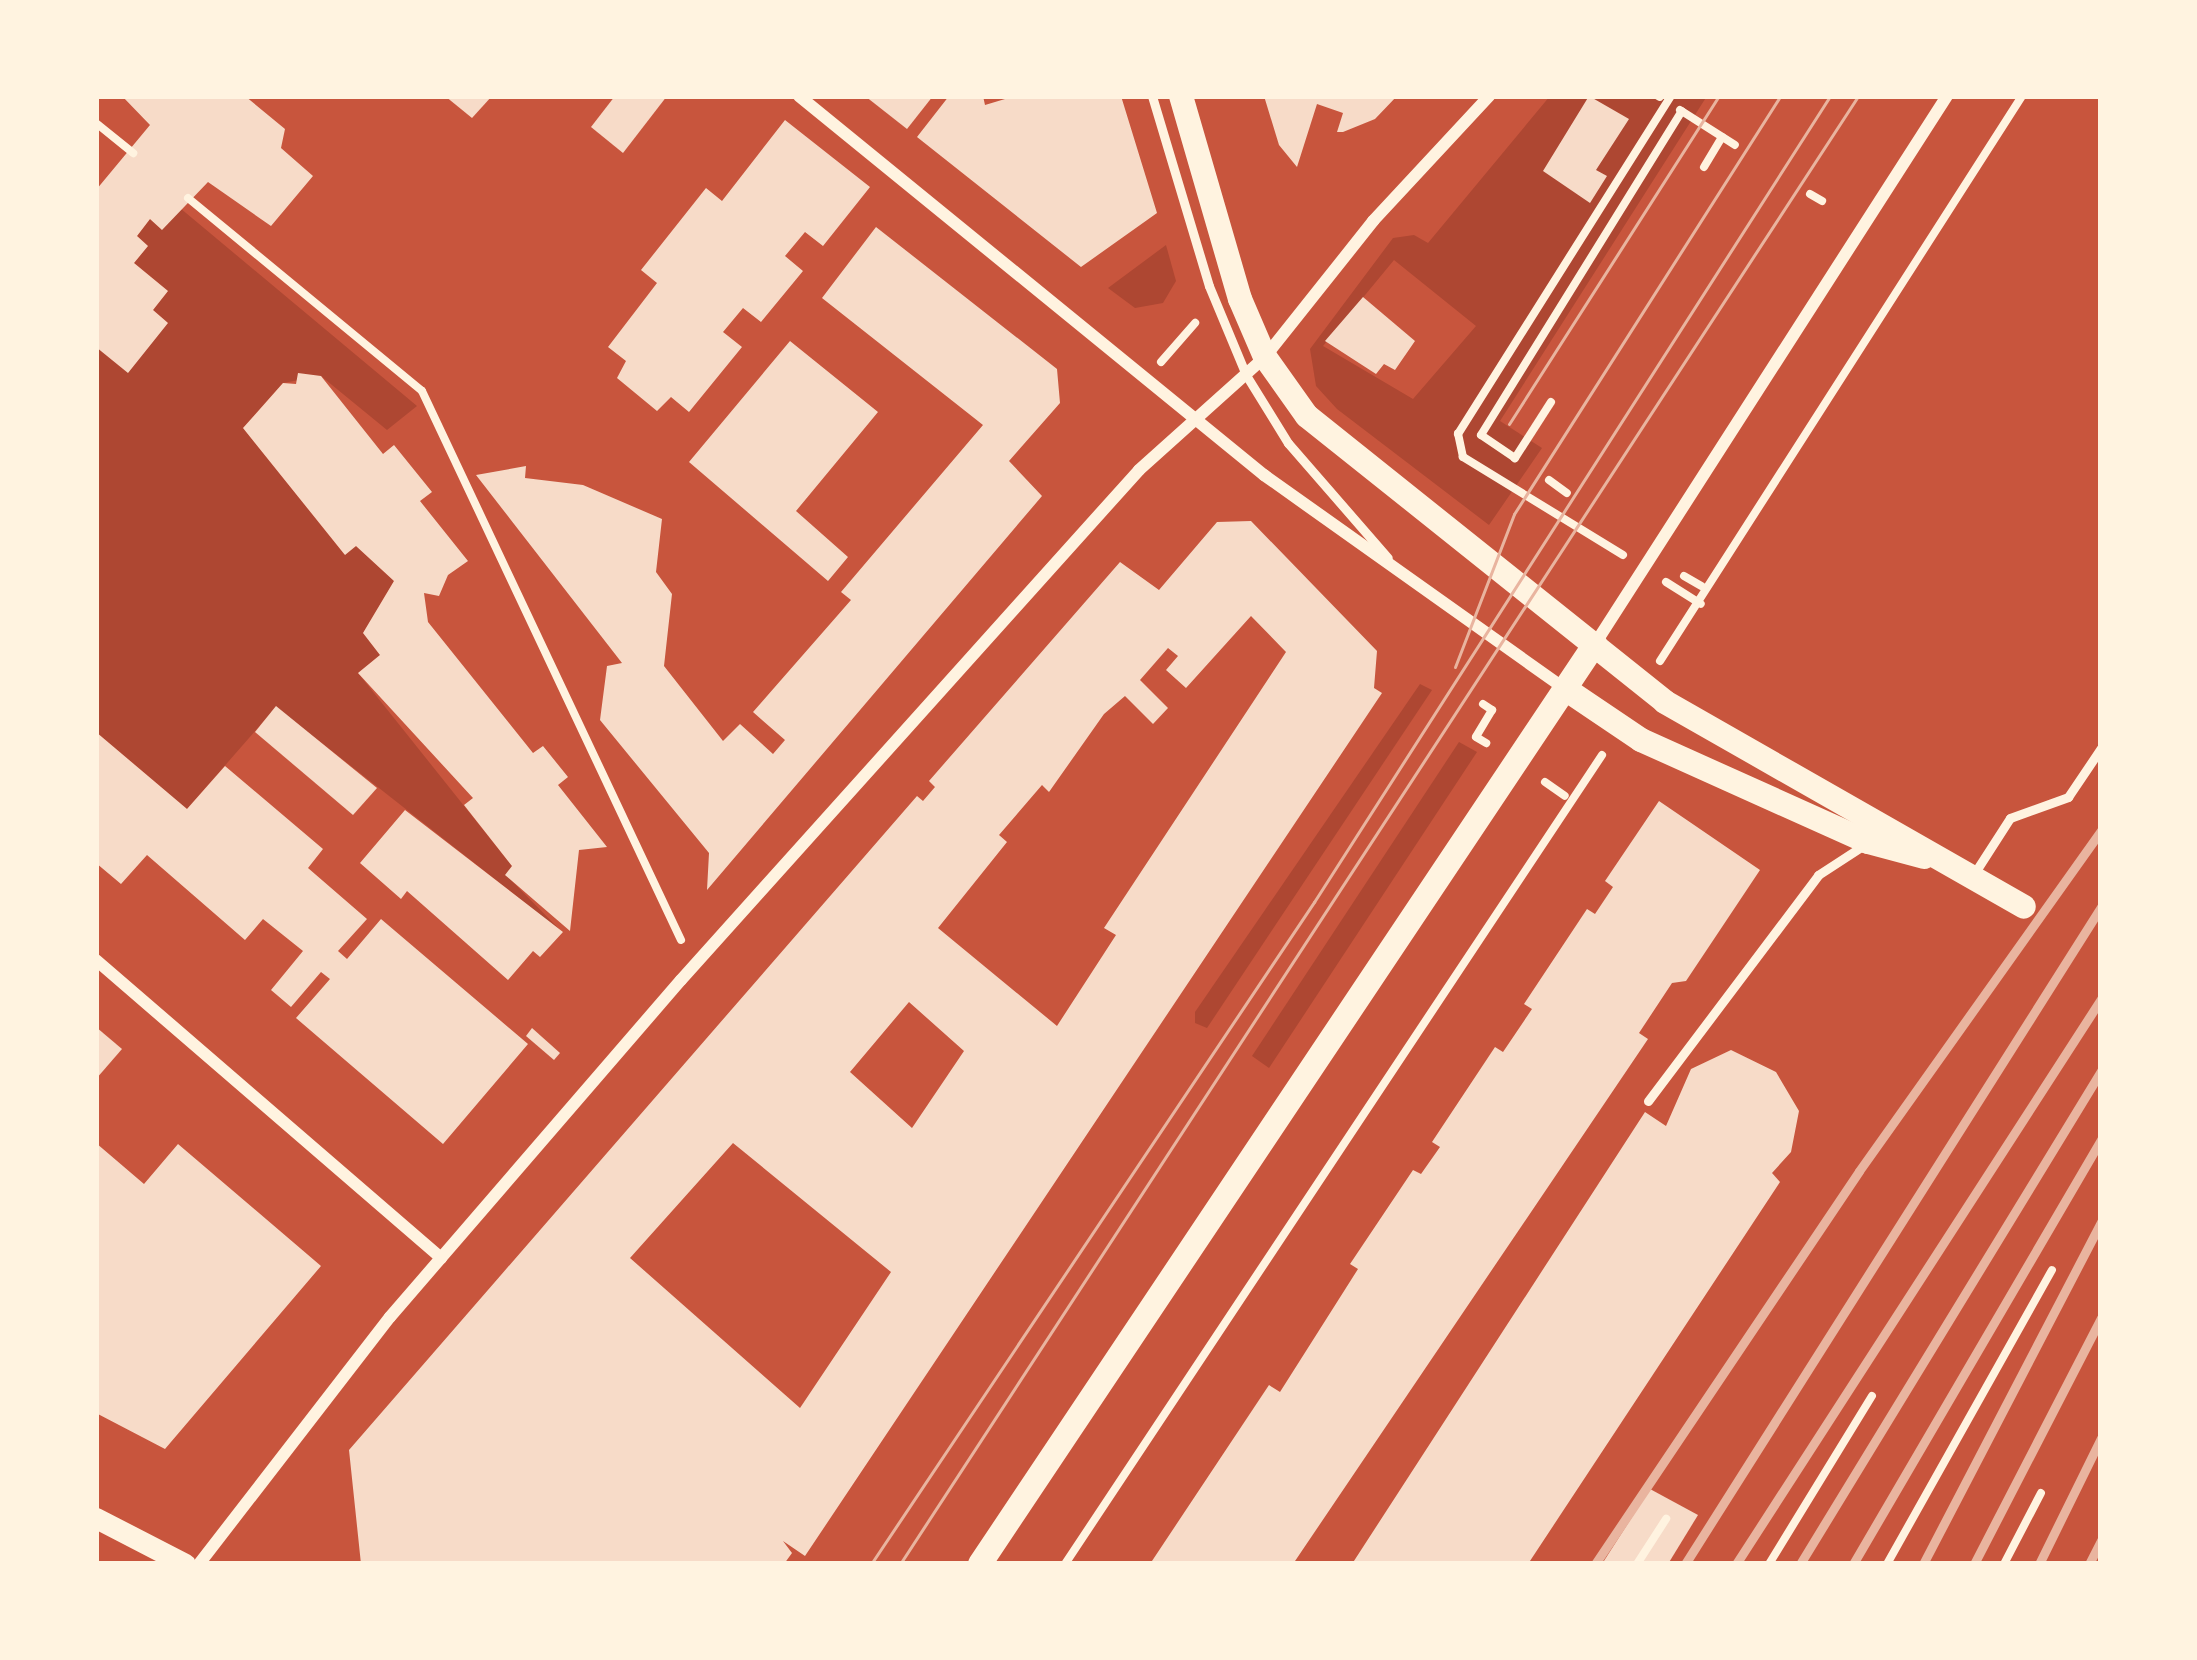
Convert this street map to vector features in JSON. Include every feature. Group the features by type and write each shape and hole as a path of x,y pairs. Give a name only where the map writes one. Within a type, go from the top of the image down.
{"main road":[{"path":"1181,96 1265,357 1307,416 1665,702 2024,908"},
{"path":"980,1564 1595,644"},
{"path":"1564,688 1622,722 1641,740 1868,842 1962,870"}],"street":[{"path":"799,96 1194,419 1564,688"},
{"path":"199,1564 441,1258 694,966 1138,470 1265,357 1373,221 1489,96"},
{"path":"1595,644 1648,570 1947,96"},
{"path":"96,960 441,1258"},
{"path":"96,1518 185,1564"}],"lane":[{"path":"1152,96 1209,286 1246,375 1288,443 1395,566"},
{"path":"1962,870 2010,818 2068,797 2101,748"},
{"path":"1648,1101 1818,875 1868,842"}],"path":[{"path":"1671,96 1457,442 1463,457 1701,604"},
{"path":"1645,682 1701,604 2022,96"},
{"path":"1551,402 1516,458 1481,435 1680,110 1735,145"},
{"path":"96,123 133,153"},
{"path":"1703,167 1722,137"},
{"path":"1810,194 1822,202"},
{"path":"188,198 422,391 694,966"},
{"path":"1549,480 1567,493"},
{"path":"1684,576 1701,586"},
{"path":"1483,704 1492,710 1476,737 1486,743"},
{"path":"1065,1564 1622,722"},
{"path":"1545,782 1565,796"},
{"path":"1887,1564 2052,1270"},
{"path":"1769,1564 1872,1396"},
{"path":"2004,1564 2041,1492"},
{"path":"1637,1564 1666,1519"}],"shaded area":[{"path":"1550,96 1707,96 1500,421 1542,448 1489,525 1337,409 1316,386 1310,349 1393,238 1414,235 1428,243","holes":["1394,260 1476,326 1413,399 1323,346"]},
{"path":"180,208 417,406 387,430 321,376 283,383 243,428 344,554 356,546 394,581 363,633 380,655 358,673 512,866 506,875 562,932 276,707 187,809 96,732 96,347 168,323 153,310 168,291 134,263 148,246 137,236 150,219 162,229"},
{"path":"1166,245 1176,281 1163,303 1135,308 1108,288"},
{"path":"1420,684 1432,690 1207,1028 1195,1023 1195,1012"},
{"path":"1459,742 1477,752 1269,1068 1252,1056"}],"building":[{"path":"122,96 245,96 285,129 281,148 313,176 271,226 208,182 162,230 150,219 137,236 148,246 134,263 168,291 153,310 168,323 128,373 96,347 96,190 150,125"},
{"path":"445,96 492,96 472,118"},
{"path":"615,96 667,96 623,153 591,127"},
{"path":"865,96 933,96 907,129"},
{"path":"949,96 983,96 985,105 1015,96 1121,96 1157,213 1081,267 917,137"},
{"path":"1264,96 1397,96 1375,119 1343,132 1337,132 1343,113 1317,104 1297,167 1279,145"},
{"path":"1589,96 1629,119 1596,170 1607,176 1590,203 1543,171"},
{"path":"785,120 870,187 823,246 805,232 785,256 803,271 761,322 743,308 723,332 742,347 689,412 671,397 657,411 617,378 626,361 608,347 657,283 641,270 706,188 722,201"},
{"path":"876,227 1057,369 1060,403 1009,461 1042,496 707,890 709,853 600,720 607,666 622,663 476,475 526,466 525,478 583,485 662,519 656,572 672,594 664,666 723,741 740,724 773,754 785,740 753,712 851,600 841,592 983,425 822,298"},
{"path":"1363,297 1415,341 1395,370 1384,364 1376,374 1325,341"},
{"path":"790,341 878,412 796,511 848,557 828,581 689,462"},
{"path":"298,373 321,376 383,454 394,445 432,492 420,501 468,561 448,575 439,596 424,593 428,622 533,753 543,746 568,777 558,785 607,847 579,850 570,931 505,875 512,866 464,805 473,798 358,673 380,655 363,633 394,581 356,546 345,555 243,428 283,383 296,384"},
{"path":"1251,521 1377,651 1374,688 1382,693 805,1556 783,1541 792,1553 784,1564 361,1564 349,1450 917,796 923,801 935,787 929,781 1120,562 1159,590 1217,522","holes":["1251,616 1286,652 1104,928 1116,935 1057,1026 938,928 1007,842 999,835 1042,785 1049,792 1104,714 1125,696 1153,724 1168,708 1140,680 1168,648 1178,656 1166,670 1186,688","909,1002 964,1051 912,1128 850,1072","733,1143 891,1272 800,1408 630,1258"]},
{"path":"276,706 377,788 353,815 255,732"},
{"path":"96,732 187,809 225,766 323,849 308,868 367,919 338,951 347,959 381,919 528,1044 443,1144 296,1018 330,979 321,972 291,1007 271,990 303,951 263,919 245,940 147,855 121,884 96,863"},
{"path":"1659,801 1760,870 1686,981 1672,983 1639,1033 1648,1039 1293,1564 1150,1564 1269,1385 1280,1392 1358,1269 1350,1264 1413,1170 1421,1174 1440,1147 1432,1142 1495,1047 1503,1052 1532,1009 1524,1004 1587,909 1595,914 1613,887 1605,881"},
{"path":"405,810 563,932 540,957 533,951 508,980 407,891 401,899 360,863"},
{"path":"96,1027 122,1049 96,1079"},
{"path":"532,1028 560,1053 554,1060 526,1036"},
{"path":"1731,1050 1776,1072 1799,1111 1791,1152 1772,1173 1780,1182 1528,1564 1352,1564 1645,1112 1666,1126 1691,1069"},
{"path":"96,1143 144,1184 178,1144 321,1266 165,1449 96,1413"},
{"path":"1650,1489 1698,1515 1668,1564 1602,1564"}],"tram line":[{"path":"1509,424 1719,96"},
{"path":"1455,667 1514,514 1780,96"},
{"path":"871,1564 1314,902 1830,96"},
{"path":"900,1564 1858,96"}],"railway":[{"path":"1595,1564 1859,1171 2101,830"},
{"path":"1685,1564 2101,907"},
{"path":"1736,1564 2101,999"},
{"path":"1800,1564 2101,1071"},
{"path":"1853,1564 2101,1139"},
{"path":"1923,1564 2101,1222"},
{"path":"1974,1564 2101,1318"},
{"path":"2039,1564 2101,1438"},
{"path":"2089,1564 2101,1540"}]}
